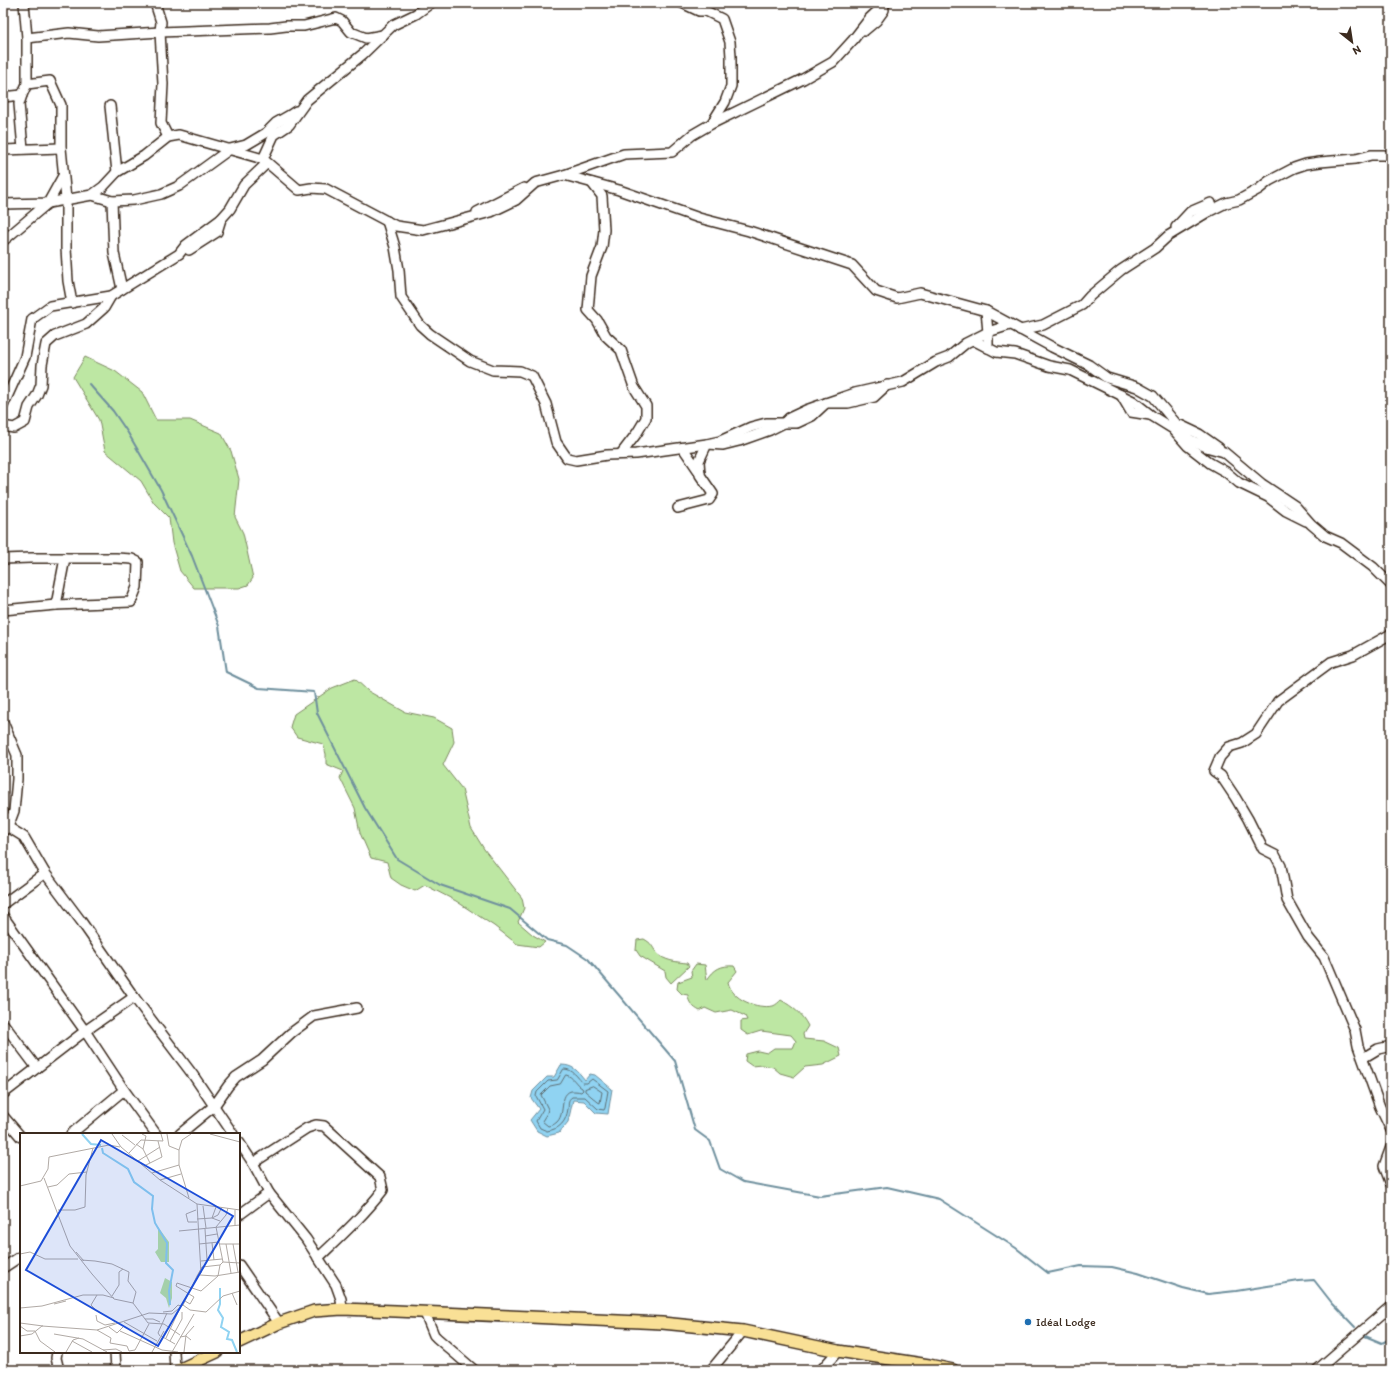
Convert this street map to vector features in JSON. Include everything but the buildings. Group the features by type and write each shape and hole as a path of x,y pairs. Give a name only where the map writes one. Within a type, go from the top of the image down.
{"main road":[{"path":"240,1342 279,1322 314,1311 342,1309 662,1323 743,1331 838,1351 952,1370"},
{"path":"178,1370 215,1353"}],"street":[{"path":"23,149 19,104 27,84 28,38 24,3"},
{"path":"155,3 161,22 160,32 163,84 161,123 168,137"},
{"path":"3,204 48,203 92,195 112,201 134,200 161,194 179,186 230,149 246,145 266,133 276,123 290,115 363,54 393,25 416,14 431,3"},
{"path":"682,3 699,11 706,11 722,19 730,42 731,86 725,102 711,124"},
{"path":"92,195 103,187 117,172 144,156 168,137 179,135 263,159 299,190 311,188 326,189 396,226 423,230 450,224 491,212 516,200 535,183 564,175 624,154 672,152 692,135 711,124 833,62 870,18 886,3"},
{"path":"853,40 876,21 889,3"},
{"path":"28,38 69,33 98,36 160,32 226,31 304,26 336,18 342,21 351,32 366,38 382,35"},
{"path":"27,84 50,81 61,105 61,148 66,199 66,248 68,281 72,302"},
{"path":"3,97 22,94"},
{"path":"3,406 7,386 25,358 32,319 50,306 111,296 179,254 186,245 221,219 230,209 244,185 265,165 263,159 274,135 289,125 307,100"},
{"path":"110,106 117,172"},
{"path":"3,150 61,148"},
{"path":"1020,330 1043,325 1058,319 1082,305 1090,296 1121,270 1155,248 1190,212 1203,208 1218,200 1237,196 1269,181 1302,170 1317,167 1329,161 1356,160 1371,156 1389,155"},
{"path":"564,175 619,190 699,218 749,231 852,265 876,290 897,298 920,293 986,311 1010,325 1089,365 1107,378 1137,387 1153,396 1189,439 1206,447 1224,452 1262,484 1295,506 1311,524 1325,536 1341,543 1351,550 1391,585"},
{"path":"3,241 48,203 63,176"},
{"path":"592,183 602,196 604,230 602,247 591,276 588,310 597,320 606,336 621,350 634,387 646,406 646,418 638,433 621,454"},
{"path":"112,201 114,253 122,289"},
{"path":"386,221 395,247 398,262 401,297 420,325 437,339 470,361 493,370 520,371 532,376 546,404 556,442 567,458 576,460 607,455 636,454 707,444 720,441 751,427 766,423 797,423 812,416 826,404 855,393 903,382 936,362 949,357 973,340 988,332 1010,325"},
{"path":"3,426 14,428 25,422 29,407 38,395 41,385 42,365 46,344 55,336 86,324 104,308 111,296"},
{"path":"986,311 988,348"},
{"path":"973,340 996,352 1015,354 1049,366 1070,370 1121,395 1131,412 1152,416 1173,429 1188,446 1210,463 1226,472 1239,483 1268,496 1286,511 1311,524"},
{"path":"700,475 699,462 707,444"},
{"path":"678,508 709,500 713,494 683,448"},
{"path":"56,605 65,558"},
{"path":"3,559 132,559 138,562 137,587 132,602 56,605 3,610"},
{"path":"1391,634 1353,655 1331,662 1278,701 1256,734 1242,743 1229,747 1220,757 1214,771 1221,776 1238,802 1263,849 1275,855 1281,866 1287,900 1308,937 1324,957 1355,1030 1362,1058 1380,1107 1391,1130"},
{"path":"3,722 17,755 14,811 6,829"},
{"path":"3,747 8,734"},
{"path":"3,814 6,829"},
{"path":"6,829 24,837 45,873 81,921 134,997 193,1075 232,1133"},
{"path":"3,904 45,873"},
{"path":"3,916 155,1133"},
{"path":"3,1094 85,1031 134,997"},
{"path":"181,1133 214,1106 228,1086 236,1078 262,1060 291,1033 314,1016 357,1008"},
{"path":"3,1023 37,1068"},
{"path":"1362,1058 1378,1049 1391,1046"},
{"path":"72,1133 124,1090"},
{"path":"3,1116 20,1136"},
{"path":"254,1163 306,1128 316,1125 324,1126 380,1177 383,1190 374,1202 318,1258"},
{"path":"240,1143 254,1163 269,1193 306,1239 336,1285 341,1299 342,1309"},
{"path":"1391,1147 1384,1166 1391,1184"},
{"path":"240,1214 269,1193"},
{"path":"3,1268 20,1257"},
{"path":"240,1266 279,1322"},
{"path":"1317,1370 1391,1306"},
{"path":"425,1313 434,1335 474,1370"},
{"path":"711,1370 743,1331"},
{"path":"821,1370 838,1351"},
{"path":"57,1353 56,1358 59,1370"},
{"path":"115,1353 116,1370"},
{"path":"174,1353 175,1370"}],"green space":[{"path":"85,357 115,371 142,392 156,420 190,420 221,433 231,451 239,479 235,517 243,533 253,578 248,585 239,588 194,588 180,571 172,543 169,518 154,503 141,481 105,451 99,420 73,377"},
{"path":"355,679 368,691 405,712 434,718 452,728 454,742 443,765 462,789 471,828 484,849 522,898 524,908 518,922 533,935 545,942 539,947 517,944 494,926 456,901 425,885 415,891 401,885 391,878 387,862 371,858 360,833 355,808 340,778 343,771 326,764 326,754 323,744 297,737 290,727 294,714 332,688"},
{"path":"644,939 652,945 657,953 663,958 671,961 687,963 689,966 671,983 666,977 665,971 640,956 636,950 637,940"},
{"path":"696,964 705,965 707,980 718,968 734,966 737,971 728,982 734,994 746,1002 767,1007 774,1006 781,1000 797,1011 806,1022 808,1026 803,1034 804,1039 824,1041 839,1048 841,1056 823,1065 805,1067 794,1077 780,1073 773,1067 763,1065 752,1066 745,1061 746,1054 758,1051 767,1053 774,1048 793,1048 796,1041 791,1035 761,1031 748,1035 741,1030 741,1021 747,1020 745,1016 732,1010 716,1013 705,1008 700,1011 692,1005 688,995 682,994 677,989 678,982 692,977 691,971"}],"water":[{"path":"561,1065 569,1066 575,1069 585,1080 590,1074 595,1075 612,1089 608,1114 596,1113 584,1101 573,1100 568,1122 559,1133 547,1136 537,1131 530,1120 539,1109 531,1098 533,1091 547,1077 554,1077"}],"waterway":[{"path":"89,384 113,411 128,433 161,490 192,556 219,626 226,672 259,688 314,692 317,713 365,808 397,859 440,885 510,909 547,940 567,945 588,959 675,1061 695,1130 710,1141 720,1169 743,1182 820,1196 887,1187 939,1199 1016,1248 1048,1273 1081,1266 1112,1267 1138,1273 1183,1288 1208,1294 1314,1280 1332,1303 1355,1327"},
{"path":"1365,1336 1382,1343 1388,1340 1391,1336"}],"place":[{"name":"Idéal Lodge","path":"1028,1322"}]}
